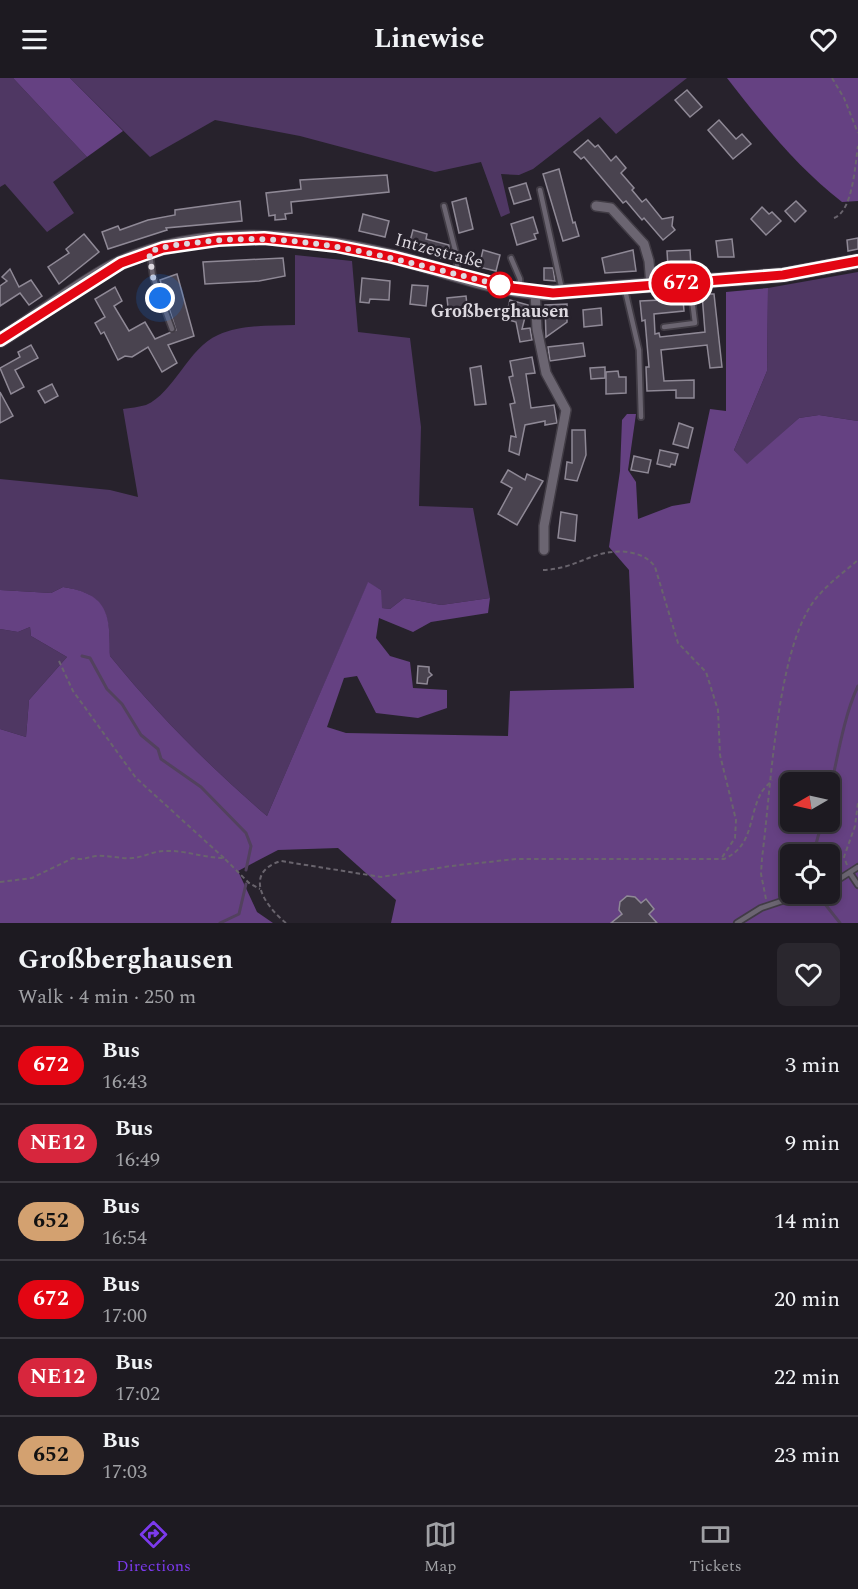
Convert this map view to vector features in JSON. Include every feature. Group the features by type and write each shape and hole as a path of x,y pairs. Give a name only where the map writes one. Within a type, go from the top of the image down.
{"main road":[{"name":"Intzestraße","path":"0,340 111,268 149,252 174,245 218,240 264,238 373,253 519,290 563,293 783,275 858,261"}],"street":[{"path":"596,206 611,208 640,239 648,254 651,286"},
{"path":"535,292 537,329 546,374 566,410 544,526 544,550"}],"lane":[{"path":"540,190 563,293"},
{"path":"444,206 458,261 455,273"},
{"path":"149,252 153,277 172,329"},
{"path":"511,258 520,279 519,290"},
{"path":"664,327 695,323 690,283"},
{"path":"625,288 639,350 641,417"},
{"path":"840,879 858,867"},
{"path":"850,873 858,885"},
{"path":"737,923 768,905 780,901"}],"path":[{"path":"832,78 844,98 858,133"},
{"path":"834,218 841,216 847,206 858,146"},
{"path":"543,570 574,566 612,552 640,555 651,560 678,643 706,672 718,710 720,755 736,820 735,838 721,859"},
{"path":"768,905 761,874 788,665 797,634 814,601 858,560"},
{"path":"59,661 74,691 136,778 249,883 260,889"},
{"path":"286,923 266,904 260,889 262,876 268,868 286,861 381,877 451,866 516,860 721,859 737,851 748,838 760,795 772,780"},
{"path":"850,873 843,857 855,826 858,803"},
{"path":"0,882 32,878 73,858 79,860 100,856 135,858 165,850 191,851 204,858 224,858"}],"shaded area":[{"path":"0,78 13,78 87,157 53,182 74,213 47,232 5,184 0,187"},
{"path":"13,78 70,78 123,131 87,157"},
{"path":"70,78 687,78 616,134 600,117 533,169 519,175 501,174 510,213 501,217 481,162 435,172 300,136 215,120 150,157"},
{"path":"727,78 858,78 858,201 842,202 810,174 767,128"},
{"path":"295,255 352,261 358,332 410,338 421,427 419,506 473,508 490,598 441,605 404,598 390,609 381,608 381,590 368,583 267,816 185,740 110,656 107,618 98,601 78,590 63,587 51,593 0,590 0,479 110,490 138,497 123,409 146,405 156,399 198,350 218,335 246,327 295,325"},
{"path":"858,272 858,421 819,415 799,418 747,465 734,450 767,371 768,288"},
{"path":"768,288 767,371 734,450 747,464 799,418 819,415 858,421 858,923 391,923 396,900 338,848 278,850 238,871 257,912 273,923 0,923 0,729 26,737 29,700 67,657 31,636 30,627 18,632 0,629 0,590 51,593 63,587 78,590 98,601 107,618 110,656 185,740 267,816 368,582 381,590 382,608 390,609 404,598 441,605 490,598 488,613 431,622 413,632 379,618 376,638 390,656 410,662 413,688 447,690 447,708 418,718 376,713 357,676 344,678 327,727 346,733 508,736 510,691 634,688 629,570 609,547 620,471 622,420 627,414 636,414 628,470 636,482 638,519 672,506 690,503 710,409 726,411 726,292"},
{"path":"30,627 31,636 67,657 29,700 26,737 0,729 0,629 18,632"}],"building":[{"path":"687,90 702,107 690,117 675,100"},
{"path":"719,120 736,139 742,134 751,144 733,159 708,130"},
{"path":"588,140 595,147 598,145 611,161 616,156 626,168 621,173 634,188 632,190 642,202 646,199 662,219 673,217 672,226 675,230 663,240 626,201 623,203 584,157 581,159 574,152"},
{"path":"559,169 573,223 575,222 579,236 563,241 543,174"},
{"path":"387,175 389,192 291,202 292,213 285,214 286,219 275,220 275,215 269,216 266,193 301,189 300,180"},
{"path":"526,183 531,199 514,204 509,188"},
{"path":"466,198 473,229 459,233 452,202"},
{"path":"240,201 242,221 166,228 167,230 108,249 102,232 118,226 120,230 148,220 175,215 175,210"},
{"path":"796,201 806,211 795,222 785,211"},
{"path":"762,207 769,214 772,212 781,221 766,235 751,219"},
{"path":"363,214 389,221 385,237 359,231"},
{"path":"533,217 538,233 534,234 536,239 517,245 511,224"},
{"path":"413,230 427,234 426,239 449,245 448,260 434,256 435,252 409,245"},
{"path":"84,234 99,252 59,284 48,267 69,253 66,249"},
{"path":"858,238 858,249 848,251 847,240"},
{"path":"732,239 734,257 718,257 716,241"},
{"path":"483,250 500,255 496,271 479,267"},
{"path":"633,250 636,271 605,273 602,258"},
{"path":"690,250 691,266 668,267 667,251"},
{"path":"283,258 285,276 259,281 205,284 203,262"},
{"path":"544,268 553,268 555,281 544,280"},
{"path":"10,269 19,287 31,280 42,296 29,305 20,293 0,306 0,286 7,281 2,277"},
{"path":"177,274 194,336 168,345 177,363 162,372 148,347 132,357 125,356 118,360 104,332 101,334 95,323 105,317 95,299 115,287 122,301 114,306 129,331 145,322 155,339 176,330 160,280"},
{"path":"362,278 390,281 389,300 370,299 369,303 360,302"},
{"path":"412,285 428,286 426,306 410,304"},
{"path":"702,294 714,294 722,367 710,368 707,345 661,350 664,381 694,380 694,398 676,398 676,390 647,391 646,367 649,367 645,320 642,321 640,301 683,299 684,311 654,314 655,334 659,333 660,337 705,332"},
{"path":"466,296 468,314 449,317 447,298"},
{"path":"510,300 528,305 522,329 530,328 532,340 520,342 516,322 505,319"},
{"path":"567,304 567,322 546,337 545,305"},
{"path":"601,308 602,325 584,327 583,310"},
{"path":"583,343 585,356 550,361 548,347"},
{"path":"31,345 38,358 15,370 24,387 11,394 0,368 20,357 18,352"},
{"path":"532,357 535,373 526,374 531,408 554,405 557,423 545,425 545,421 525,425 519,455 509,451 511,436 516,437 510,404 515,403 509,377 513,376 510,361"},
{"path":"481,366 486,404 475,405 470,368"},
{"path":"605,367 605,378 591,379 590,368"},
{"path":"618,371 619,377 626,377 626,393 606,394 606,372"},
{"path":"52,384 58,396 45,403 38,391"},
{"path":"0,392 13,416 0,423"},
{"path":"679,423 693,428 688,448 673,444"},
{"path":"572,430 585,430 586,455 577,481 565,479 567,462 572,463"},
{"path":"660,450 678,454 675,465 671,464 670,467 657,464"},
{"path":"634,456 651,460 648,473 631,470"},
{"path":"508,470 525,480 527,474 543,481 517,525 498,514 512,488 501,482"},
{"path":"561,512 577,515 575,541 558,538"},
{"path":"418,666 429,667 432,675 428,678 427,684 417,683"},
{"path":"627,896 635,897 641,903 646,899 654,909 649,914 657,923 611,923 622,914 619,910 620,902"}],"waterway":[{"path":"82,656 90,658 107,689 122,704 141,735 158,749 161,759 201,787 246,833 251,846 246,870"},
{"path":"834,772 845,724 858,686"},
{"path":"816,844 819,832"},
{"path":"220,923 239,914 246,884"},
{"path":"825,904 840,923"}],"bus line":[{"name":"672","path":"0,340 121,263 163,248 235,238 264,238 336,246 392,257 512,288 553,293 755,278 858,261"}],"place":[{"name":"Großberghausen","path":"500,285"}],"route":[{"path":"160,298 153,277 153,265 149,252 174,245 235,238 264,238 336,246 392,257 500,285"}]}
